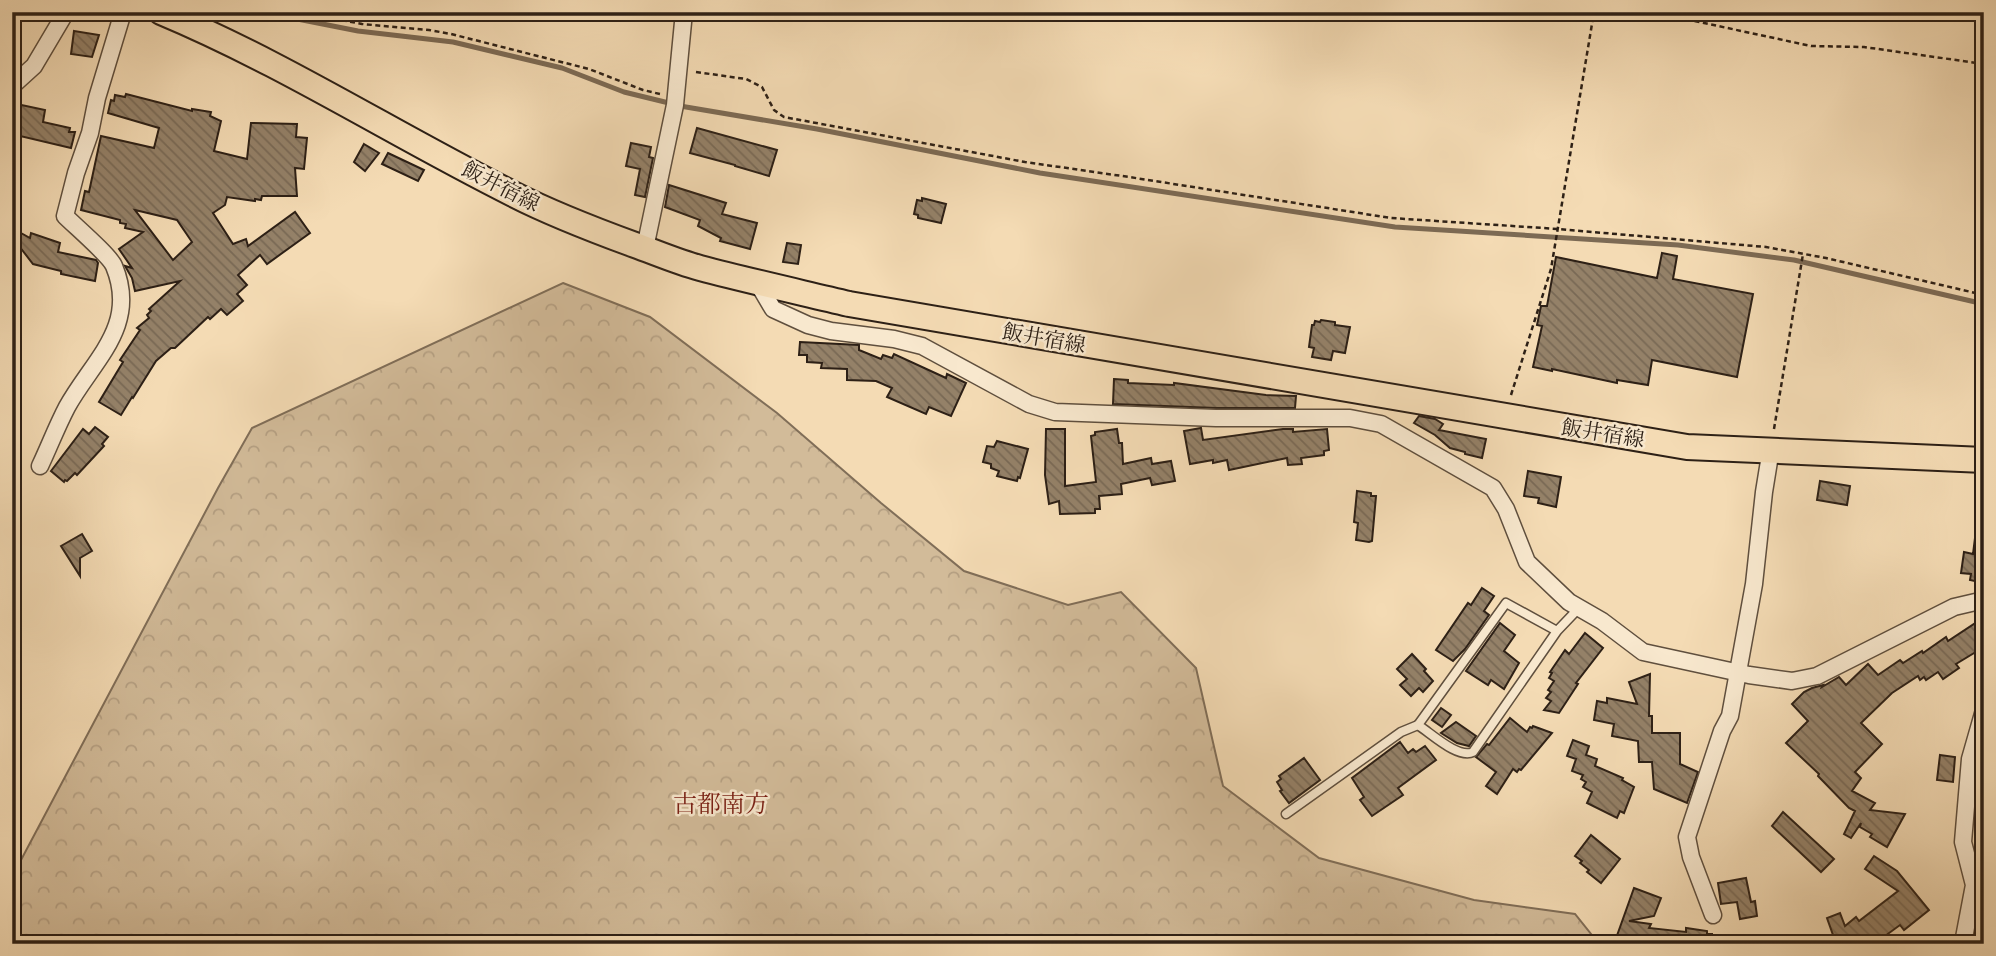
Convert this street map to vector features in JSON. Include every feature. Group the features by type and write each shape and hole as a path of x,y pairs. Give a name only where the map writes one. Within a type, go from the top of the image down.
{"main road":[{"name":"飯井宿線","path":"161,12 212,33 514,195 599,232 697,267 757,282 849,304 1687,447 1984,460"}],"street":[{"path":"12,86 34,66 66,12"},
{"path":"40,466 68,406 104,355 118,325 123,299 114,264 65,216 123,12"},
{"path":"645,248 676,97 684,12"},
{"path":"757,282 773,309 808,325 922,346 1029,404 1055,412 1216,418 1350,418 1381,424 1493,488 1506,509 1527,562 1557,592 1643,652 1738,673 1792,681 1817,676 1954,607 1984,600"},
{"path":"1713,915 1691,856 1687,837 1722,731 1730,716 1754,584 1771,449"},
{"path":"1962,944 1974,885 1963,842 1970,759 1984,710"}],"lane":[{"path":"1286,814 1401,732 1418,725 1506,603 1557,631"},
{"path":"1418,725 1459,753 1473,752 1557,631 1579,608"}],"path":[{"path":"300,12 362,24 451,34 589,69 643,90 676,97"},
{"path":"1504,416 1551,268 1594,12"},
{"path":"1653,12 1811,46 1864,47 1984,64"},
{"path":"679,69 746,79 762,87 774,110 784,117 1025,162 1391,218 1766,247 1984,295"},
{"path":"1771,449 1803,254"}],"green space":[{"path":"563,283 650,317 777,413 964,571 1068,605 1121,592 1196,668 1223,786 1319,858 1474,900 1575,914 1599,944 12,944 12,877 252,428"}],"building":[{"path":"74,31 99,35 92,57 71,54"},
{"path":"126,94 192,111 211,112 210,116 221,121 214,151 247,159 251,123 297,124 296,137 307,138 304,169 295,168 297,196 262,196 261,200 255,201 227,197 225,205 213,213 233,244 246,239 248,246 295,212 310,233 267,264 260,255 238,275 247,285 237,294 243,301 227,315 221,309 210,319 208,317 175,348 171,348 156,361 121,415 99,402 123,362 120,360 140,330 137,328 149,318 149,309 180,281 135,291 125,266 132,268 119,249 143,232 125,228 126,224 120,223 120,220 81,210 85,191 89,192 101,136 154,148 159,128 108,113 115,95 125,97","holes":["135,210 177,220 192,242 173,260"]},
{"path":"12,103 45,110 43,122 70,128 69,132 75,132 71,148 20,136 16,131 17,126 12,122"},
{"path":"697,128 777,150 769,176 690,153"},
{"path":"631,143 651,147 649,157 653,158 645,197 635,195 640,169 626,166"},
{"path":"364,144 379,153 365,171 354,162"},
{"path":"388,153 424,170 418,181 382,164"},
{"path":"669,185 726,203 722,214 757,223 750,249 720,241 721,238 698,226 700,220 665,207"},
{"path":"922,198 946,204 941,223 918,218 918,215 914,214 917,200 922,201"},
{"path":"12,228 30,238 31,233 60,243 58,252 96,260 98,263 95,281 61,274 61,271 33,264 19,246 12,242"},
{"path":"787,243 801,245 798,264 783,262"},
{"path":"1662,253 1677,256 1673,279 1753,294 1737,377 1652,360 1648,385 1617,380 1617,383 1533,367 1542,326 1537,325 1541,306 1547,306 1556,257 1657,278"},
{"path":"1321,320 1350,327 1345,353 1333,351 1331,360 1312,357 1314,348 1309,347 1312,325"},
{"path":"800,342 859,345 859,350 881,359 883,355 892,358 894,354 946,378 947,374 966,383 951,416 929,407 926,414 887,397 892,388 876,381 847,380 847,369 821,368 822,363 807,362 807,355 799,355"},
{"path":"1114,379 1128,380 1128,383 1174,383 1266,395 1296,396 1295,408 1113,404"},
{"path":"1419,416 1435,419 1443,424 1439,430 1486,439 1482,458 1450,448 1435,435 1414,423"},
{"path":"95,427 108,437 102,444 104,446 77,475 75,473 64,482 51,471 83,429 89,434"},
{"path":"1201,428 1203,440 1283,429 1293,429 1293,432 1327,429 1329,450 1324,451 1324,455 1301,458 1302,464 1288,465 1287,458 1229,470 1227,460 1190,464 1184,431"},
{"path":"1046,429 1065,429 1065,486 1096,482 1091,436 1095,435 1095,432 1117,429 1119,443 1122,443 1123,464 1151,458 1152,464 1171,461 1175,481 1152,485 1150,478 1121,484 1122,494 1099,496 1100,509 1095,509 1095,513 1060,514 1059,501 1049,504 1045,475"},
{"path":"997,441 1028,449 1017,481 997,476 999,471 991,468 991,464 983,462 987,446 994,447"},
{"path":"1528,471 1561,477 1556,507 1538,503 1539,498 1524,496"},
{"path":"1820,481 1850,486 1847,505 1817,500"},
{"path":"1357,491 1376,496 1372,541 1369,542 1356,540 1358,523 1354,522"},
{"path":"82,534 92,551 80,558 80,576 61,546"},
{"path":"1975,538 1984,538 1984,583 1970,580 1971,574 1961,573 1964,552 1973,554"},
{"path":"1482,588 1494,596 1484,611 1489,615 1453,661 1436,650 1468,603 1471,605"},
{"path":"1977,622 1984,633 1984,647 1956,664 1959,668 1943,679 1938,672 1926,680 1924,677 1920,680 1918,676 1892,693 1861,723 1882,744 1855,772 1861,778 1852,791 1875,803 1870,810 1905,814 1887,847 1870,837 1872,834 1860,827 1861,823 1851,838 1844,834 1855,811 1786,743 1808,721 1792,704 1804,692 1823,685 1822,687 1839,677 1846,685 1868,664 1878,675 1900,660 1903,663 1922,651 1923,653 1946,637 1948,641"},
{"path":"1500,623 1515,635 1504,651 1519,663 1504,689 1491,680 1488,685 1466,671"},
{"path":"1585,633 1603,648 1576,683 1578,684 1559,713 1544,710 1551,701 1546,698 1554,681 1549,678 1552,673 1550,672 1565,650 1569,654"},
{"path":"1412,654 1433,681 1423,692 1419,688 1411,696 1400,685 1407,679 1397,669"},
{"path":"1650,674 1649,716 1652,716 1652,733 1680,733 1680,764 1698,772 1687,803 1654,789 1652,762 1639,762 1638,741 1612,736 1614,724 1594,720 1597,701 1607,703 1607,698 1637,704 1629,682"},
{"path":"1441,708 1451,715 1442,727 1432,720"},
{"path":"1510,718 1527,732 1533,726 1552,733 1521,770 1517,772 1513,769 1497,794 1486,786 1496,772 1476,757"},
{"path":"1456,722 1476,736 1469,746 1457,743 1441,733"},
{"path":"1573,740 1589,746 1586,755 1597,759 1595,766 1623,778 1622,780 1634,787 1624,813 1620,811 1617,818 1587,803 1592,792 1583,787 1586,782 1581,779 1583,775 1572,771 1576,759 1567,756"},
{"path":"1400,742 1408,753 1413,749 1416,752 1425,746 1436,760 1398,788 1403,795 1372,816 1360,800 1364,797 1352,778"},
{"path":"1940,755 1955,757 1953,782 1937,780"},
{"path":"1304,758 1320,780 1289,803 1280,791 1282,790 1277,782 1281,779 1279,776"},
{"path":"1783,812 1834,859 1821,872 1772,826"},
{"path":"1591,835 1620,859 1601,883 1587,872 1589,870 1575,856"},
{"path":"1874,856 1897,871 1929,910 1904,930 1900,925 1874,944 1859,944 1854,938 1837,944 1822,944 1833,935 1827,918 1840,913 1845,926 1856,917 1859,921 1898,891 1865,869"},
{"path":"1746,878 1751,902 1755,901 1757,916 1740,919 1737,902 1721,904 1718,883"},
{"path":"1634,888 1661,898 1654,916 1629,921 1651,924 1649,928 1707,931 1707,934 1712,934 1712,944 1614,944"}],"waterway":[{"path":"262,12 358,31 453,42 562,68 624,92 669,103"},
{"path":"680,106 817,129 1040,173 1395,227 1678,245 1794,260 1984,304"}],"district":[{"name":"古都南方","path":"721,803"}]}
